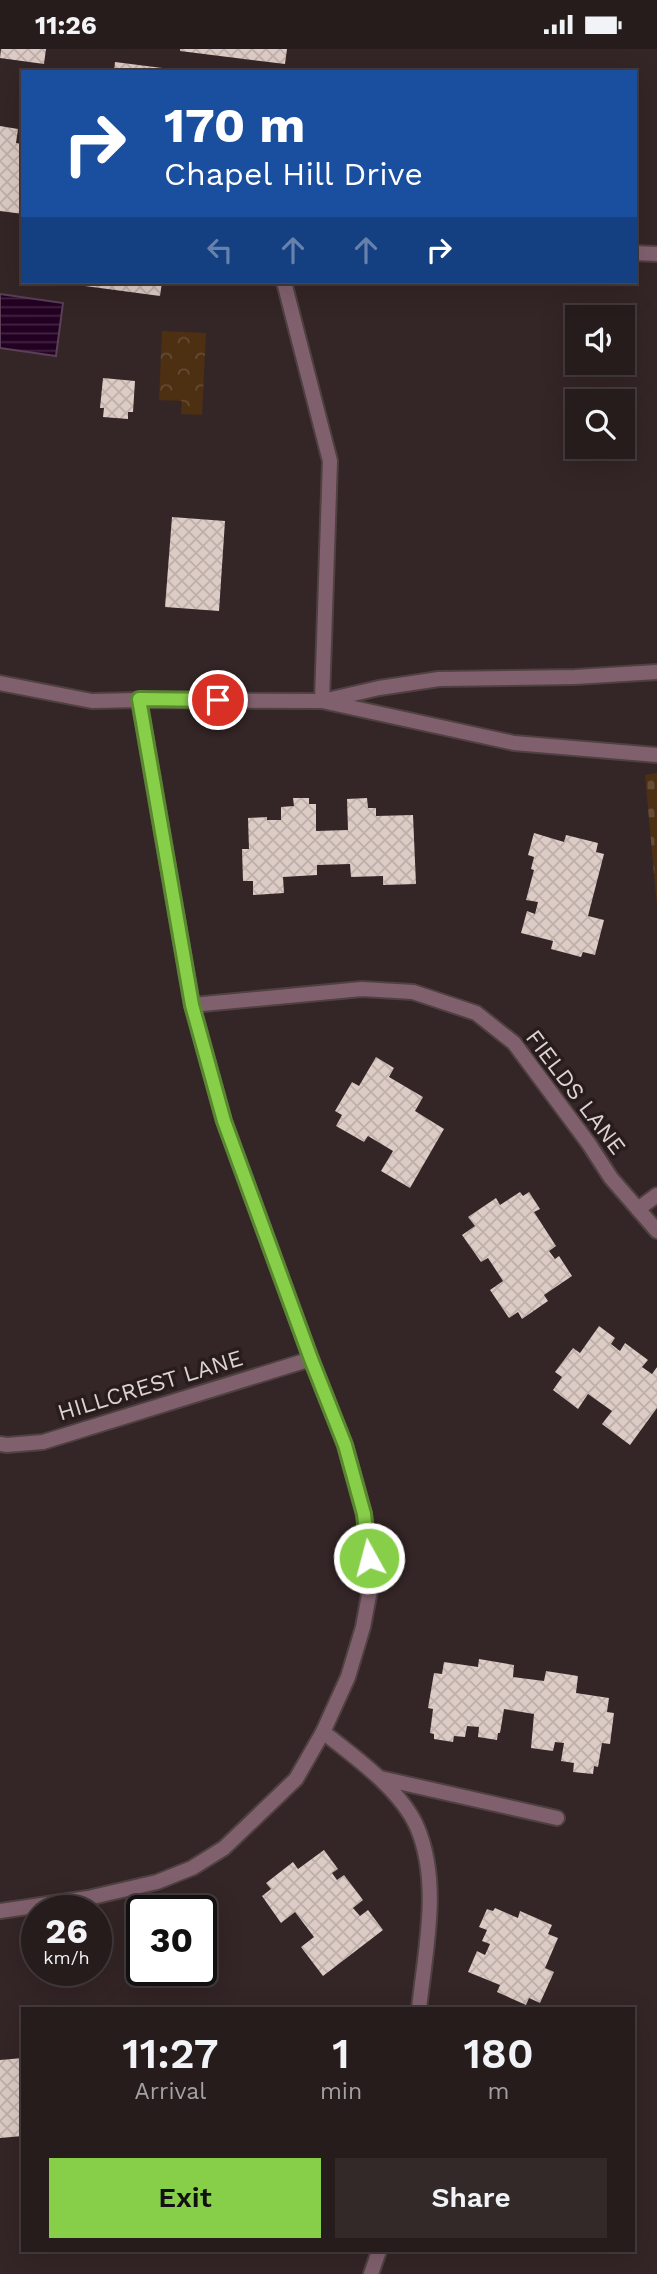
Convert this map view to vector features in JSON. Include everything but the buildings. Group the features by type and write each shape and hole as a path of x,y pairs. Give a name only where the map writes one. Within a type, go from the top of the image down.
{"street":[{"path":"637,253 657,254"},
{"path":"285,284 330,461 322,701"},
{"path":"322,701 379,688 439,679 575,677 657,672"},
{"path":"0,683 92,701 322,701 514,743 657,755"},
{"path":"0,1911 100,1895 157,1882 192,1868 224,1848 296,1779 323,1732 348,1677 363,1627 372,1579 364,1514 345,1445 224,1121 192,1005 139,699"},
{"name":"FIELDS LANE","path":"192,1005 362,989 413,992 476,1013 514,1043 611,1178 657,1231"},
{"path":"638,1209 657,1195"},
{"name":"HILLCREST LANE","path":"0,1444 43,1442 311,1359"},
{"path":"323,1732 365,1764 394,1794 416,1826 427,1863 429,1912 419,2007"},
{"path":"378,1778 557,1818"},
{"path":"371,2274 379,2252"}],"green space":[{"path":"162,331 206,333 202,415 181,414 182,401 159,400"},
{"path":"657,773 657,907 645,775"}],"shaded area":[{"path":"0,294 63,303 56,356 0,348"}],"route":[{"path":"218,700 139,699 192,1005 224,1121 345,1445 364,1514 369,1558"}]}
